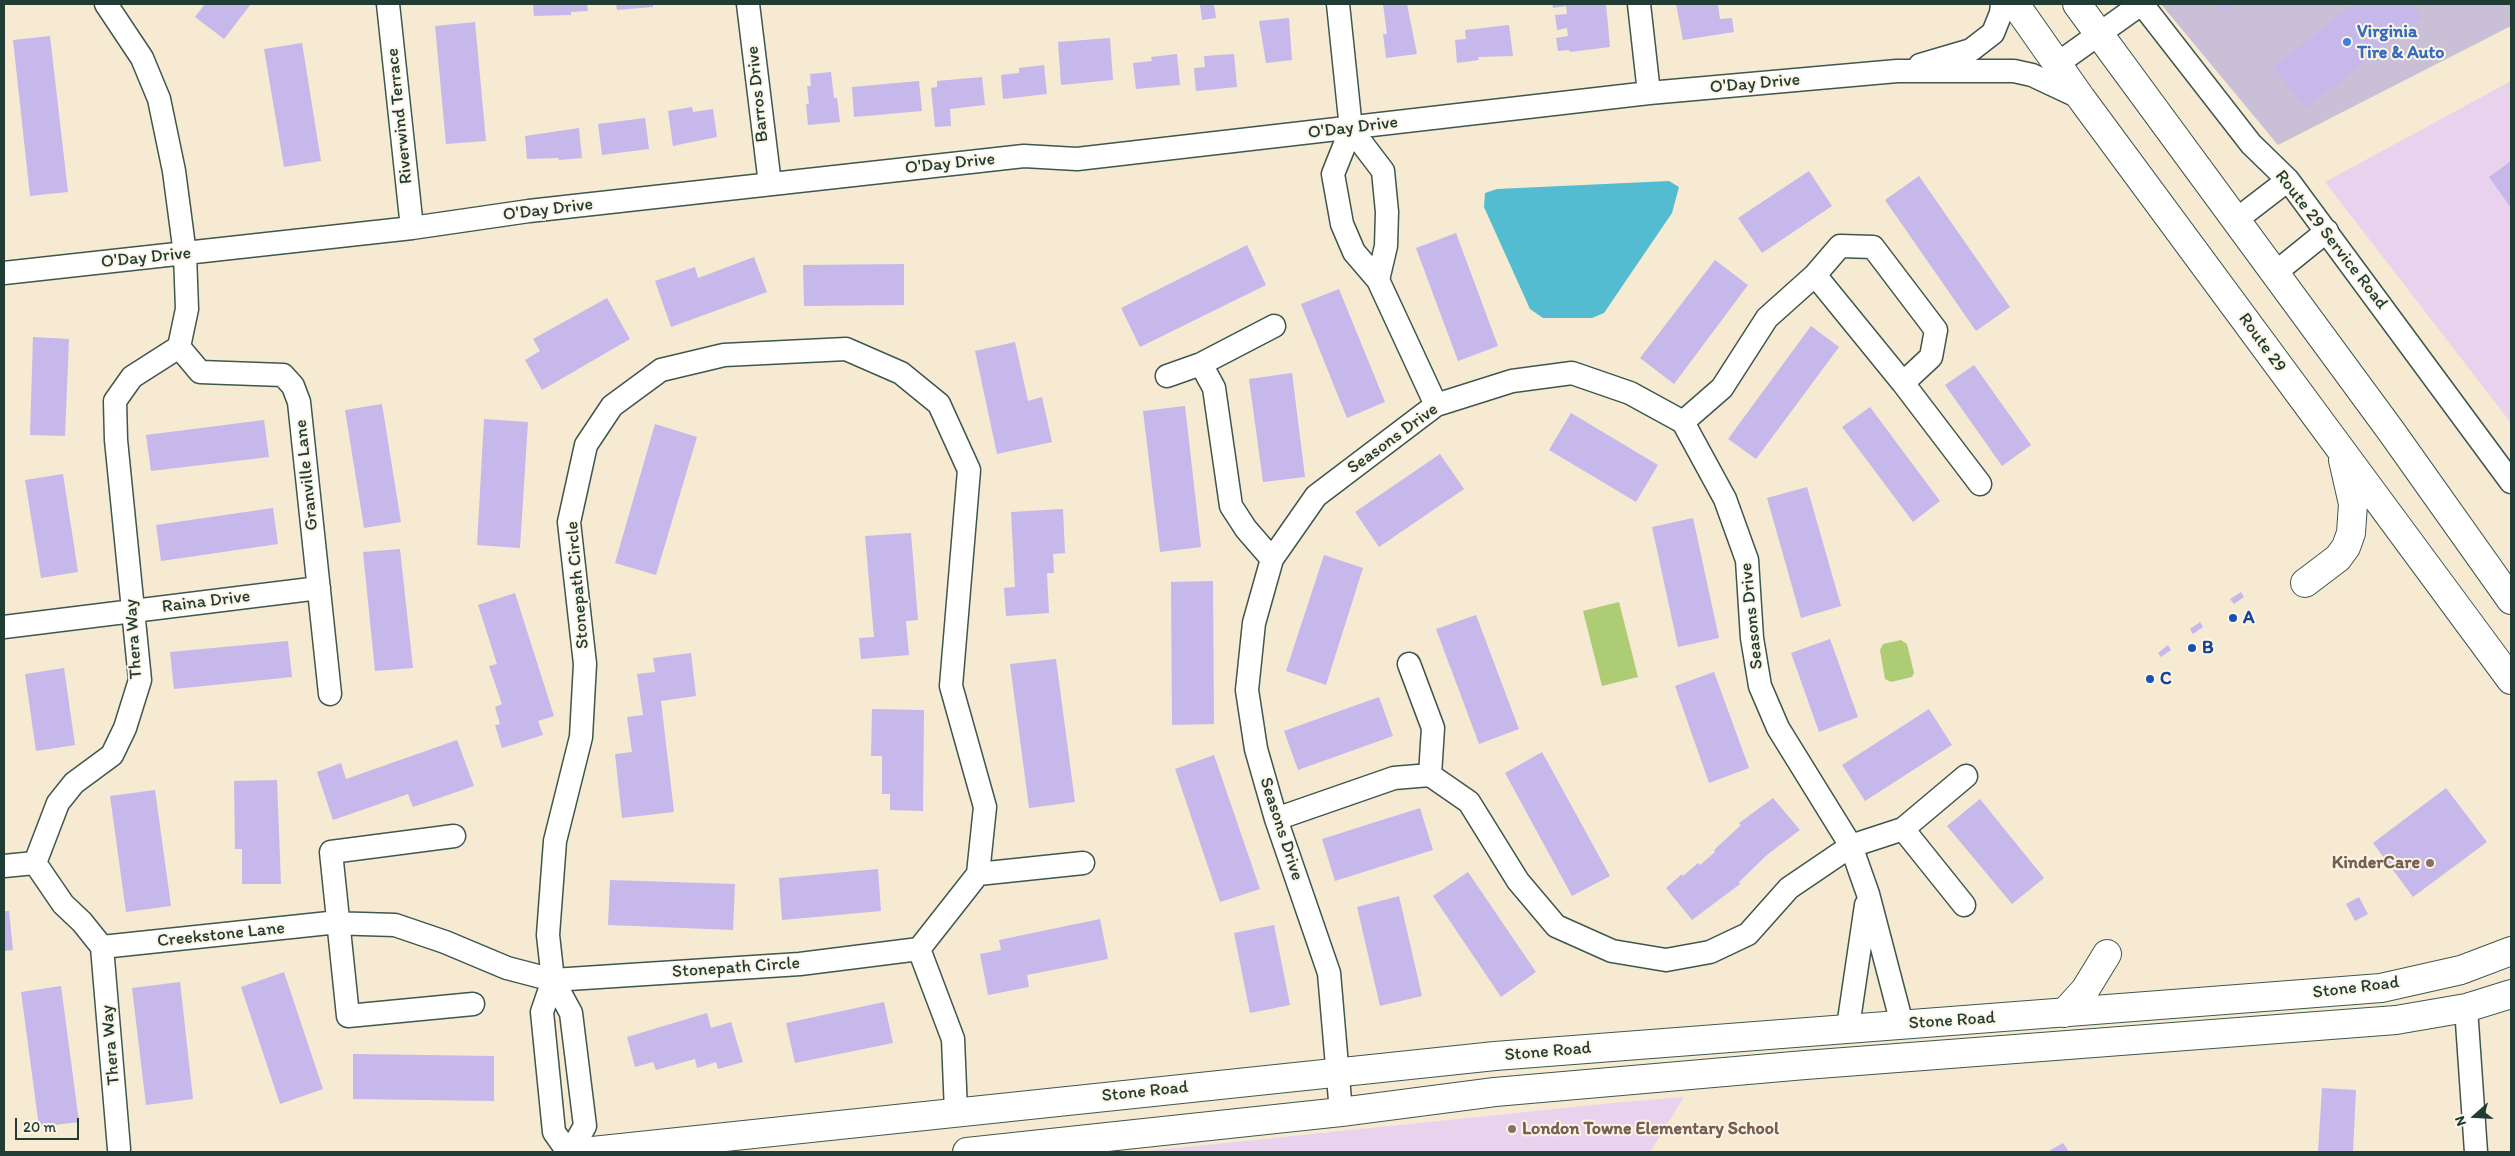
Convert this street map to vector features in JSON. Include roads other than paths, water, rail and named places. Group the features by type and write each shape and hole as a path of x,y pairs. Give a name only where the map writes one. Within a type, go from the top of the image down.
{"main road":[{"name":"Route 29","path":"2015,4 2081,98 2511,680"},
{"path":"2077,4 2275,273 2511,600"},
{"path":"2305,583 2338,558 2346,547 2351,533 2353,504 2341,449"},
{"name":"Stone Road","path":"583,1152 1339,1071 1848,1028 2381,988 2461,970 2511,951"},
{"path":"2064,1012 2085,990 2107,954"},
{"name":"Stone Road","path":"967,1152 1341,1112 1495,1092 2138,1038 2319,1028 2396,1020 2466,1008 2511,994"}],"street":[{"path":"106,4 142,58 160,99 174,171 185,254 187,309 179,347"},
{"name":"Riverwind Terrace","path":"388,4 412,228"},
{"name":"Barros Drive","path":"748,4 770,184"},
{"path":"1338,4 1351,129 1333,174 1342,224 1354,252 1378,280 1436,405"},
{"path":"1639,4 1648,93"},
{"name":"O'Day Drive","path":"1897,71 1971,50 1993,33 2001,13 2002,4"},
{"path":"2057,64 2142,4"},
{"name":"Route 29 Service Road","path":"2142,4 2251,144 2288,180 2511,482"},
{"name":"O'Day Drive","path":"4,273 412,228 529,211 1024,156 1077,159 1351,129 1648,93 1897,71 2014,71 2032,76 2081,98"},
{"path":"1351,129 1383,171 1387,212 1386,246 1378,280"},
{"path":"2236,220 2288,180"},
{"path":"2275,273 2327,231"},
{"path":"1683,422 1722,388 1768,318 1815,275 1840,246 1873,247 1936,330 1931,357 1903,383"},
{"path":"1815,275 1903,383 1980,484"},
{"path":"1167,376 1201,364 1274,326"},
{"name":"Granville Lane","path":"179,347 200,372 283,375 293,386 300,402 330,694"},
{"name":"Thera Way","path":"35,863 58,803 74,783 112,754 125,728 140,680 116,440 114,401 132,376 179,347"},
{"name":"Stonepath Circle","path":"552,980 571,1013 585,1126 569,1152 554,1132 542,1012 552,980 548,935 556,841 581,737 585,664 569,522 586,445 612,406 661,370 724,355 846,349 901,373 939,404 969,470 951,686 985,807 978,874"},
{"path":"1201,364 1214,388 1231,506 1246,528 1272,559"},
{"name":"Seasons Drive","path":"1341,1112 1339,1071 1329,973 1276,819 1256,749 1247,690 1254,622 1272,559 1316,496 1436,405 1512,381 1572,373 1630,393 1683,422 1724,499 1747,560 1752,638 1760,686 1778,728 1851,846 1868,894 1902,1024"},
{"name":"Raina Drive","path":"4,627 319,588"},
{"path":"1409,664 1433,728 1430,775"},
{"path":"1276,819 1394,778 1430,775 1469,802 1518,881 1556,926 1612,951 1666,960 1710,952 1748,934 1788,888 1851,846 1903,829 1966,776"},
{"path":"1903,829 1964,905"},
{"path":"454,836 331,852 340,924 348,1016 473,1004"},
{"path":"4,866 35,863 63,904 82,922 102,947"},
{"path":"956,1112 952,1039 919,949 978,874 1083,863"},
{"name":"Seasons Drive","path":"1848,1028 1868,894"},
{"name":"Creekstone Lane","path":"102,947 340,924 395,924 445,942 507,968 552,980"},
{"name":"Thera Way","path":"102,947 119,1148"},
{"name":"Stonepath Circle","path":"552,980 800,964 919,949"},
{"path":"2466,1008 2476,1152"}],"water":[{"path":"1669,181 1679,187 1672,213 1604,313 1592,318 1543,318 1530,309 1484,207 1485,193 1497,189"}],"place":[{"name":"Virginia Tire & Auto","path":"2347,42"},
{"name":"A","path":"2233,618"},
{"name":"B","path":"2192,648"},
{"name":"C","path":"2150,679"},
{"name":"KinderCare","path":"2430,863"},
{"name":"London Towne Elementary School","path":"1512,1129"}]}
